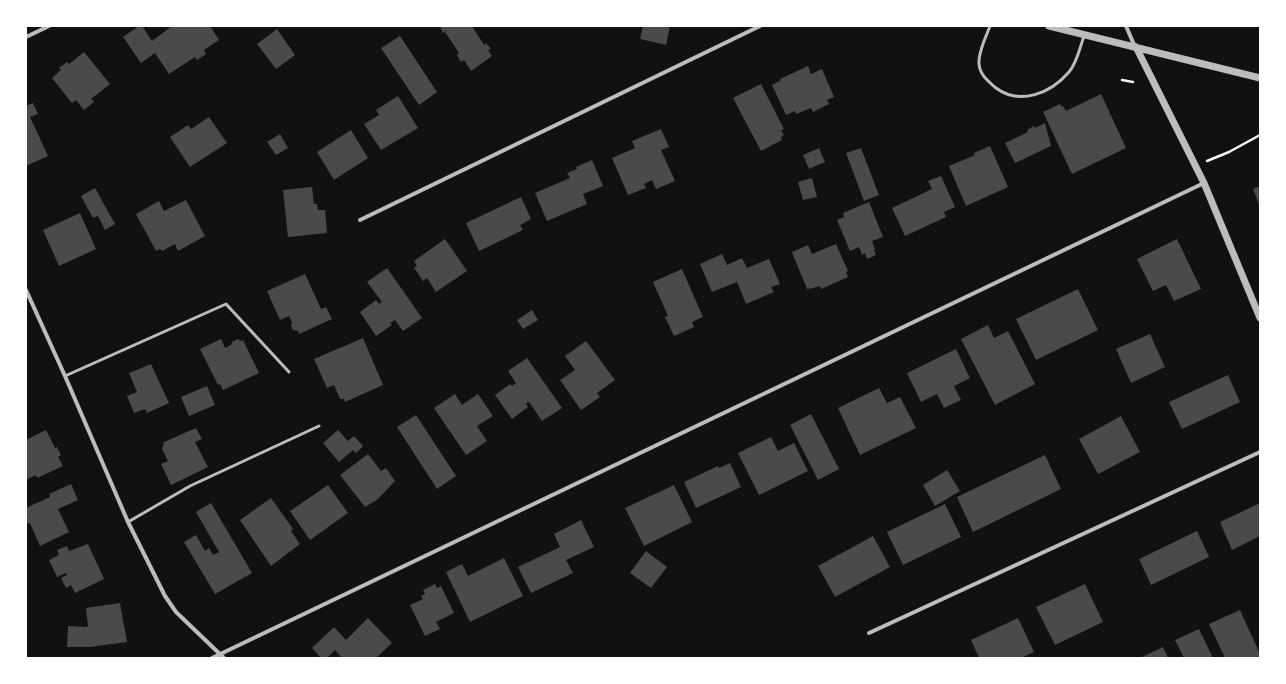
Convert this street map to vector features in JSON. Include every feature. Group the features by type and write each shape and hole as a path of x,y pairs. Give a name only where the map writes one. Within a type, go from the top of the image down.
{"street":[{"path":"26,37 49,26"},
{"path":"360,220 760,26"},
{"path":"1049,26 1084,36 1136,47 1260,78"},
{"path":"1126,26 1204,183 1260,318"},
{"path":"212,658 1204,183"},
{"path":"26,290 128,522 165,596 176,612 224,658"},
{"path":"869,633 1260,452"}],"lane":[{"path":"990,26 980,55 979,64 981,73 1002,92 1015,96 1038,94 1048,90 1070,72 1076,61 1084,36"},
{"path":"65,376 226,304 290,372"},
{"path":"128,522 190,486 319,426"}],"path":[{"path":"1122,80 1133,82"},
{"path":"1195,165 1229,152 1260,135"}],"building":[{"path":"139,26 142,26 152,41 172,26 210,26 219,40 204,50 206,54 197,60 195,57 169,74 155,53 141,63 123,37"},
{"path":"440,26 472,26 484,45 486,43 491,49 488,50 492,56 471,71 464,60 461,62 457,55 459,53 445,32 443,33"},
{"path":"643,26 670,26 666,45 640,39"},
{"path":"277,29 295,55 276,69 257,44"},
{"path":"400,36 437,92 419,105 381,48"},
{"path":"84,52 110,84 91,99 94,102 84,110 76,100 72,103 52,78 61,70 59,68 67,62 69,64"},
{"path":"808,66 811,74 822,69 834,97 827,100 829,104 813,112 811,108 796,114 795,111 786,115 772,85 781,80 780,79"},
{"path":"761,84 784,129 781,130 784,135 781,137 782,140 761,151 733,98"},
{"path":"1101,94 1126,148 1072,174 1043,112 1060,104 1066,111"},
{"path":"398,96 418,128 381,150 364,124 379,115 376,110"},
{"path":"33,103 38,114 30,117 48,156 26,166 26,106"},
{"path":"209,117 227,143 190,167 170,137 188,125 191,129"},
{"path":"1045,123 1051,146 1015,163 1005,143 1028,132 1027,130 1034,126 1035,128"},
{"path":"661,129 669,147 661,150 675,181 656,189 652,180 644,184 646,188 628,195 612,158 635,148 632,141"},
{"path":"351,130 368,158 334,180 317,152"},
{"path":"280,134 288,148 276,155 267,142"},
{"path":"990,146 1008,187 966,206 949,166 975,155 974,153"},
{"path":"819,148 825,162 809,169 803,155"},
{"path":"861,148 879,195 864,201 846,153"},
{"path":"592,160 603,186 583,194 587,204 547,221 535,193 570,178 567,173"},
{"path":"941,176 955,207 944,212 946,217 905,236 892,208 932,189 928,181"},
{"path":"812,178 817,197 803,200 798,182"},
{"path":"1260,186 1260,207 1253,189"},
{"path":"312,187 314,204 317,204 318,210 325,210 327,233 288,237 283,190"},
{"path":"95,188 115,224 105,230 98,216 93,218 81,196"},
{"path":"521,197 531,219 520,225 523,230 479,251 466,223"},
{"path":"186,200 205,236 178,251 175,244 162,251 160,249 156,251 136,214 159,201 164,211"},
{"path":"869,202 883,237 872,241 876,255 867,259 865,253 862,255 859,247 850,251 837,220 844,217 843,213"},
{"path":"80,213 96,249 59,266 43,230"},
{"path":"445,239 467,271 436,292 427,278 423,281 414,268 417,266 414,261"},
{"path":"1177,239 1201,289 1174,301 1166,285 1153,291 1137,259"},
{"path":"836,244 848,271 846,272 848,277 821,289 820,286 807,289 792,252 808,245 812,254"},
{"path":"722,254 727,265 742,258 747,268 769,259 780,284 771,287 774,292 746,304 737,282 712,292 700,264"},
{"path":"387,268 422,318 403,331 395,320 390,323 392,325 376,336 360,312 376,300 379,304 382,302 367,282"},
{"path":"682,269 703,317 692,322 694,327 674,336 665,317 668,316 653,282"},
{"path":"305,274 321,309 326,307 332,319 299,334 298,331 293,330 291,325 292,322 289,316 280,320 267,291"},
{"path":"1078,289 1098,330 1036,360 1016,319"},
{"path":"532,310 538,320 523,329 517,320"},
{"path":"988,325 994,338 1008,331 1035,384 995,405 961,339"},
{"path":"1150,334 1165,367 1131,383 1116,349"},
{"path":"363,338 383,385 345,402 344,399 340,399 334,385 327,388 314,359"},
{"path":"221,339 225,348 238,339 240,341 243,340 259,373 223,390 220,384 218,385 200,349"},
{"path":"586,341 615,380 597,393 600,397 581,410 560,380 575,370 565,356"},
{"path":"956,349 970,378 954,386 961,400 944,408 937,394 921,402 907,373"},
{"path":"527,358 562,408 542,421 529,402 526,403 528,407 512,419 495,395 510,384 512,386 516,383 508,371"},
{"path":"151,364 169,403 147,413 145,409 134,413 127,396 137,392 129,373"},
{"path":"1228,375 1240,402 1182,429 1169,402"},
{"path":"207,386 215,405 189,416 181,397"},
{"path":"879,388 887,403 900,397 916,428 860,455 838,408"},
{"path":"455,394 462,405 478,394 493,416 477,426 487,441 466,455 434,408"},
{"path":"811,414 839,469 818,480 790,425"},
{"path":"416,415 456,476 437,489 397,427"},
{"path":"1121,416 1140,452 1098,474 1079,439"},
{"path":"196,428 202,439 195,442 208,467 171,485 161,464 168,461 162,449 164,442"},
{"path":"46,430 55,448 57,447 61,455 58,457 63,466 37,478 36,475 26,480 26,440"},
{"path":"338,430 348,441 354,436 363,446 356,453 353,450 339,462 323,443"},
{"path":"771,437 778,451 794,443 808,471 759,495 738,453"},
{"path":"368,454 381,471 386,468 395,481 378,499 365,507 340,475"},
{"path":"1045,455 1061,489 973,532 957,497"},
{"path":"730,463 741,487 696,508 684,482 718,466 719,468"},
{"path":"947,470 960,491 935,506 923,485"},
{"path":"71,484 78,500 58,509 69,532 40,546 30,523 26,524 26,508 50,497 49,494"},
{"path":"328,485 348,513 310,540 290,511"},
{"path":"674,485 692,522 644,546 625,508"},
{"path":"271,498 293,529 291,531 300,544 271,566 240,520"},
{"path":"211,503 252,573 215,594 184,542 196,535 205,551 209,548 213,555 219,552 196,512"},
{"path":"1260,503 1260,536 1232,550 1220,522"},
{"path":"945,504 961,537 903,565 887,532"},
{"path":"581,520 594,547 566,560 573,573 531,593 518,567 560,547 554,534"},
{"path":"1197,531 1209,557 1151,585 1139,559"},
{"path":"873,536 890,567 835,597 818,566"},
{"path":"88,544 104,579 75,593 71,585 66,588 61,578 67,575 66,573 57,577 49,560 59,555 57,550 67,546 69,551"},
{"path":"646,551 667,567 651,588 630,573"},
{"path":"504,558 523,596 470,622 446,572 462,564 468,576"},
{"path":"435,584 437,588 441,586 454,613 436,622 440,629 425,636 410,605 423,599 421,596 425,594 423,590"},
{"path":"1085,584 1103,622 1055,645 1036,607"},
{"path":"120,603 127,642 90,647 67,647 68,626 88,626 86,608"},
{"path":"1240,610 1260,654 1260,657 1258,658 1225,658 1209,624"},
{"path":"368,618 392,643 376,658 342,658 335,650 327,658 321,658 312,648 334,627 346,640"},
{"path":"1018,618 1034,652 1021,658 979,658 971,640"},
{"path":"1199,629 1213,658 1184,658 1175,640"},
{"path":"1163,647 1168,658 1140,658"}]}
